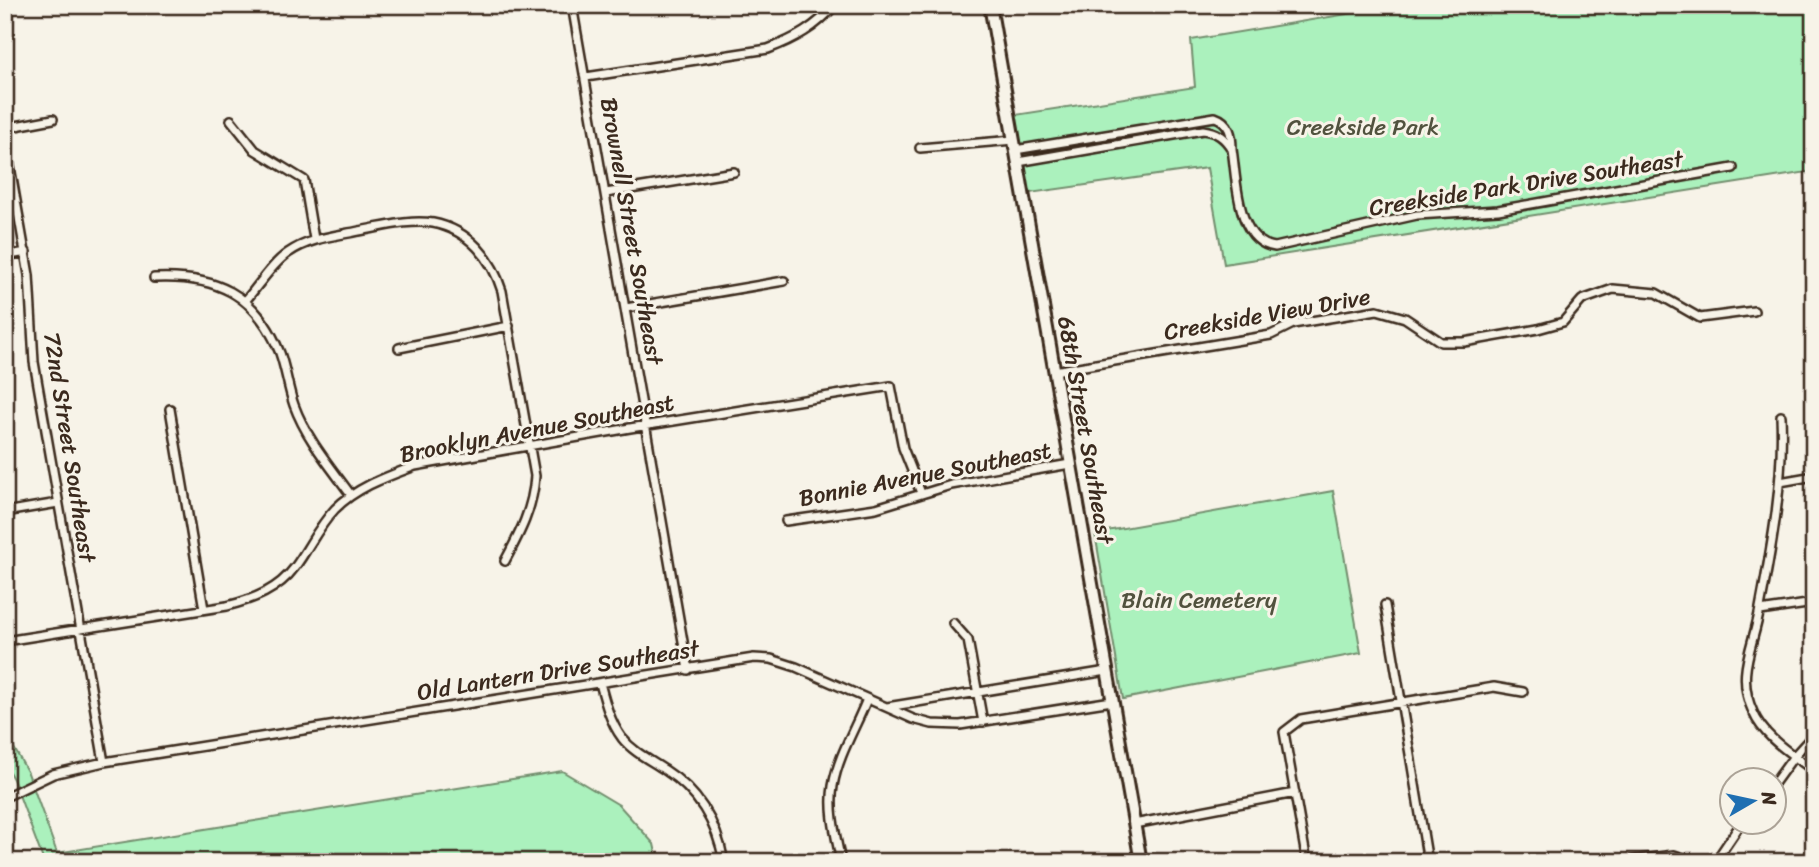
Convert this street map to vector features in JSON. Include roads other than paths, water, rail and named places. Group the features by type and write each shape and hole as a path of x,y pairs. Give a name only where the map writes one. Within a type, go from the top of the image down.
{"main road":[{"name":"68th Street Southeast","path":"990,5 1141,862"}],"street":[{"name":"Brownell Street Southeast","path":"572,5 688,670"},
{"path":"586,77 768,49 791,41 814,26 835,5"},
{"name":"Creekside Park Drive Southeast","path":"1014,145 1220,118 1230,130 1244,222 1257,241 1265,246 1275,247 1417,215 1499,210 1733,168"},
{"path":"5,128 54,119"},
{"path":"231,120 255,150 304,180 314,239"},
{"path":"1018,162 1203,130 1215,132 1224,138 1232,149"},
{"name":"72nd Street Southeast","path":"5,138 26,252 34,362 104,762"},
{"path":"920,148 1014,145"},
{"path":"606,193 734,172"},
{"path":"246,300 288,253 314,239 413,223 434,223 450,229 480,248 496,272 509,327 535,476 533,497 525,522 505,561"},
{"path":"5,256 26,252"},
{"path":"154,278 180,277 205,281 246,300 269,331 280,354 294,405 309,436 351,495"},
{"path":"626,308 784,281"},
{"name":"Creekside View Drive","path":"1054,371 1271,335 1293,324 1377,310 1405,318 1441,342 1464,342 1538,329 1563,321 1582,300 1613,289 1656,293 1700,318 1754,311"},
{"path":"399,348 509,327"},
{"name":"Brooklyn Avenue Southeast","path":"5,641 253,600 285,579 320,527 351,495 381,478 415,466 891,386 903,447 921,493"},
{"path":"170,409 204,609"},
{"path":"1781,416 1780,482 1760,611 1745,666 1746,691 1753,713 1762,727 1774,741 1814,771"},
{"name":"Bonnie Avenue Southeast","path":"786,521 876,508 904,501 921,493 980,479 1070,464"},
{"path":"1780,482 1814,476"},
{"path":"5,512 58,503"},
{"path":"1760,611 1814,603"},
{"path":"1385,605 1428,862"},
{"path":"953,624 968,640 982,722"},
{"name":"Old Lantern Drive Southeast","path":"5,797 53,775 104,762 754,659 771,659 796,667 913,719 932,724 960,725 1112,701"},
{"path":"886,707 1107,671"},
{"path":"600,683 608,712 622,738 648,760 681,781 709,815 720,840 724,862"},
{"path":"1307,862 1284,732 1301,719 1494,687 1523,692"},
{"path":"841,862 833,817 833,788 840,762 867,698"},
{"path":"1787,766 1814,734"},
{"path":"1134,824 1295,793"},
{"path":"1715,862 1732,836"},
{"path":"1616,862 1674,855 1695,862"}],"park label":[{"name":"Creekside Park","path":"1363,127"},
{"name":"Blain Cemetery","path":"1199,600"}]}
